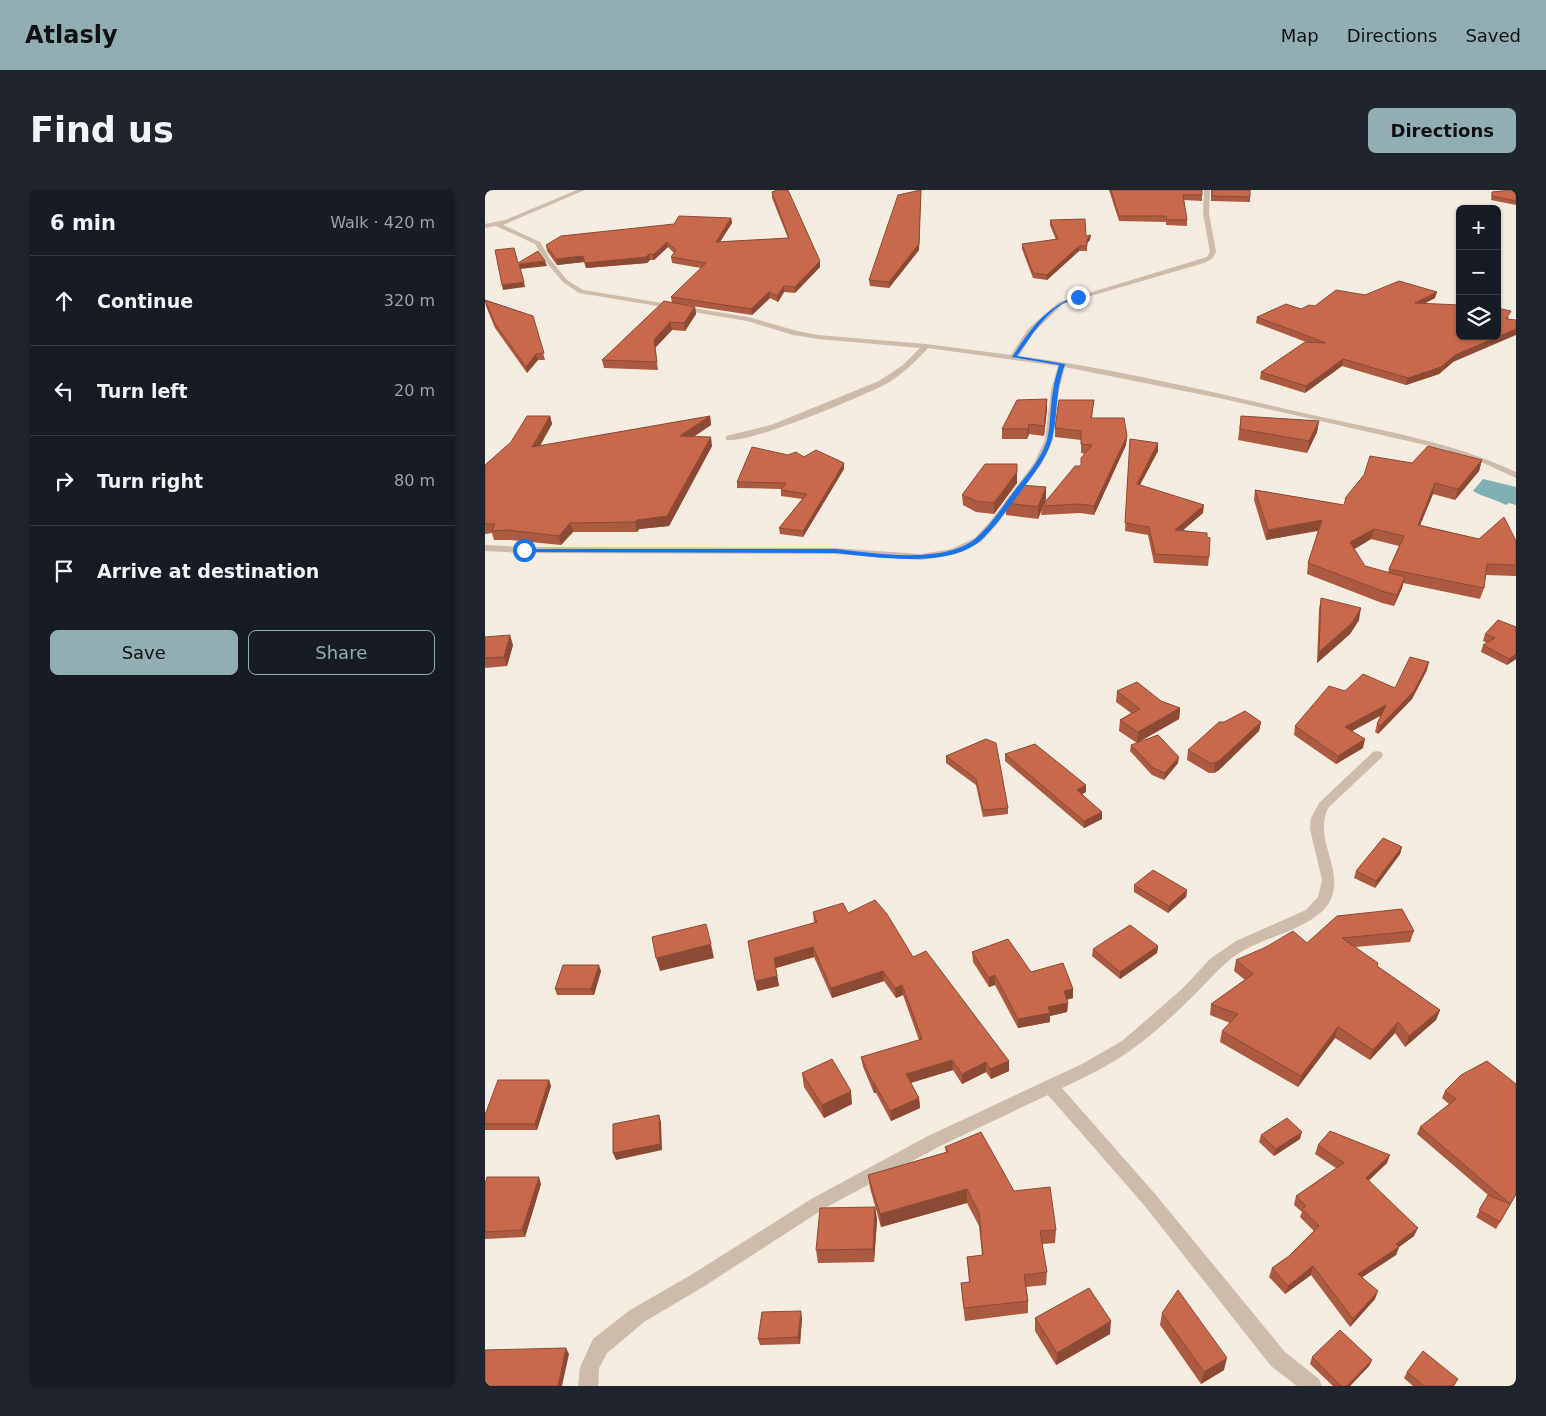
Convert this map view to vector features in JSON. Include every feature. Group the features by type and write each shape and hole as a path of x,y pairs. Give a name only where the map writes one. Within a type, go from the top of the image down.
{"street":[{"path":"485,226 497,224 582,190"},
{"path":"1014,357 1031,332 1061,303 1202,262 1210,258 1213,252 1206,214 1205,199 1207,190"},
{"path":"497,224 538,243 547,260 565,281 581,292 748,319 796,333 818,337 927,346 1062,364 1267,406 1445,447 1481,459 1516,475"},
{"path":"729,438 774,427 882,383 906,367 927,346"},
{"path":"485,548 524,550 835,551 921,557 953,552 978,540 995,521 1038,463 1049,440 1055,390 1062,364"},
{"path":"588,1386 590,1367 599,1346 637,1316 697,1281 819,1202 934,1141 1088,1069 1127,1045 1187,993 1215,963 1241,945 1311,914 1324,899 1329,880 1316,829 1317,818 1323,806 1377,755"},
{"path":"1050,1086 1150,1200 1278,1359 1312,1386"}],"water":[{"path":"1483,479 1516,487 1516,505 1509,503 1506,505 1473,491"}],"building":[{"path":"788,190 820,261 795,287 784,286 777,296 769,292 751,309 671,297 706,263 671,257 676,250 667,242 653,255 649,254 646,257 585,263 583,256 556,259 546,245 561,236 674,224 679,216 731,218 716,242 789,238 772,192"},
{"path":"921,190 919,244 889,282 869,280 898,195"},
{"path":"1111,190 1202,190 1202,195 1183,195 1187,220 1167,220 1166,216 1119,216"},
{"path":"1212,190 1250,190 1250,197 1212,196"},
{"path":"1516,190 1516,201 1492,196 1492,192"},
{"path":"1085,219 1086,236 1091,235 1087,239 1087,246 1079,246 1047,275 1033,273 1022,244 1058,239 1050,220"},
{"path":"514,248 518,263 538,251 545,261 519,264 524,282 502,285 495,250"},
{"path":"1399,281 1437,292 1415,303 1456,305 1456,340 1490,340 1455,355 1441,367 1408,378 1343,359 1306,386 1261,372 1305,342 1326,343 1257,317 1286,304 1301,309 1309,305 1315,306 1336,290 1365,295"},
{"path":"485,300 533,316 544,353 536,354 526,367 494,322"},
{"path":"664,301 695,307 684,323 670,322 654,340 657,362 602,360"},
{"path":"1501,309 1511,311 1506,319 1516,320 1516,329 1501,335"},
{"path":"1047,399 1044,426 1029,424 1028,429 1002,429 1017,400"},
{"path":"1059,400 1094,400 1091,418 1124,418 1127,436 1094,506 1080,504 1042,506 1075,466 1081,466 1081,458 1092,445 1081,444 1081,431 1055,428"},
{"path":"527,416 550,416 532,447 710,416 680,436 711,437 667,516 637,520 635,522 570,523 559,536 507,530 492,531 495,524 485,524 485,465 511,442"},
{"path":"1241,416 1319,421 1309,441 1240,429"},
{"path":"1130,439 1158,443 1137,484 1204,505 1175,530 1207,533 1207,537 1210,538 1209,557 1155,554 1149,527 1125,523"},
{"path":"1428,446 1482,460 1458,489 1435,483 1418,525 1479,539 1504,517 1516,541 1516,565 1487,564 1484,588 1389,569 1404,536 1374,529 1350,542 1365,566 1405,577 1397,595 1385,592 1308,563 1322,520 1268,530 1255,490 1344,505 1346,497 1364,475 1370,456 1412,463"},
{"path":"752,447 788,455 796,452 804,457 816,450 844,463 803,531 779,528 807,494 781,490 786,483 737,482"},
{"path":"985,464 1017,464 1017,472 994,503 976,501 962,495"},
{"path":"1020,485 1046,487 1038,507 1006,503"},
{"path":"1321,598 1361,608 1352,623 1319,652"},
{"path":"1498,620 1516,627 1516,654 1509,659 1483,645 1495,638 1485,634"},
{"path":"510,635 504,657 485,658 485,637"},
{"path":"1410,657 1429,662 1414,691 1380,726 1377,724 1386,705 1345,727 1365,739 1338,756 1295,726 1329,686 1345,691 1363,674 1395,688"},
{"path":"1137,682 1161,701 1180,708 1138,732 1120,720 1140,709 1117,691"},
{"path":"1245,711 1261,722 1220,760 1210,763 1188,750 1219,722 1224,722"},
{"path":"1158,735 1179,757 1165,773 1153,768 1131,745"},
{"path":"986,739 996,743 1008,808 983,810 976,779 946,756"},
{"path":"1035,744 1086,785 1077,790 1102,812 1084,821 1005,754"},
{"path":"1383,838 1402,847 1376,881 1356,871"},
{"path":"1153,870 1187,890 1169,906 1134,885"},
{"path":"875,900 887,914 913,957 926,951 1009,1061 990,1069 986,1062 962,1074 952,1060 906,1074 919,1098 890,1111 873,1083 861,1057 922,1039 902,985 895,988 883,971 831,988 813,947 774,958 777,976 755,981 748,941 817,922 813,912 843,903 848,913"},
{"path":"1402,909 1414,931 1342,938 1378,963 1377,966 1440,1010 1409,1036 1398,1022 1373,1050 1338,1027 1301,1076 1222,1031 1238,1014 1211,1004 1253,974 1236,960 1266,947 1293,931 1307,943 1337,916"},
{"path":"706,924 711,944 656,958 652,937"},
{"path":"1130,925 1158,946 1120,972 1093,949"},
{"path":"1008,939 1031,972 1063,963 1073,989 1064,991 1068,1003 1048,1007 1050,1013 1018,1019 995,975 989,978 972,952"},
{"path":"563,965 599,965 591,989 555,989"},
{"path":"832,1059 851,1091 822,1105 802,1073"},
{"path":"1487,1061 1516,1084 1516,1194 1500,1222 1479,1210 1488,1195 1510,1204 1420,1127 1456,1099 1445,1091 1461,1075"},
{"path":"498,1080 549,1080 535,1124 485,1124 485,1115"},
{"path":"659,1115 660,1144 613,1153 613,1124"},
{"path":"1287,1118 1302,1132 1276,1149 1261,1135"},
{"path":"1330,1131 1390,1155 1366,1178 1418,1228 1396,1244 1399,1247 1358,1274 1378,1291 1353,1319 1313,1266 1288,1286 1272,1268 1289,1256 1319,1226 1302,1209 1306,1206 1296,1196 1344,1163 1318,1145"},
{"path":"981,1132 1014,1191 1050,1187 1056,1230 1040,1231 1047,1272 1024,1275 1028,1301 964,1308 961,1283 970,1282 967,1257 983,1255 979,1213 967,1189 880,1214 868,1175 948,1152 945,1147"},
{"path":"487,1177 539,1177 522,1230 485,1232 485,1184"},
{"path":"875,1207 873,1249 816,1250 820,1208"},
{"path":"1089,1288 1111,1321 1057,1353 1035,1318"},
{"path":"1178,1290 1227,1358 1204,1372 1162,1313"},
{"path":"801,1311 798,1337 758,1339 762,1312"},
{"path":"1340,1330 1372,1360 1347,1386 1341,1386 1312,1357"},
{"path":"566,1348 558,1386 485,1386 485,1350"},
{"path":"1423,1351 1458,1379 1453,1386 1424,1386 1407,1372"}],"route":[{"path":"524,550 835,551 921,557 940,555 969,546 978,540 995,521 1038,463 1049,440 1053,420 1055,390 1062,364 1014,357 1031,332 1048,314 1061,303 1078,297"}]}
